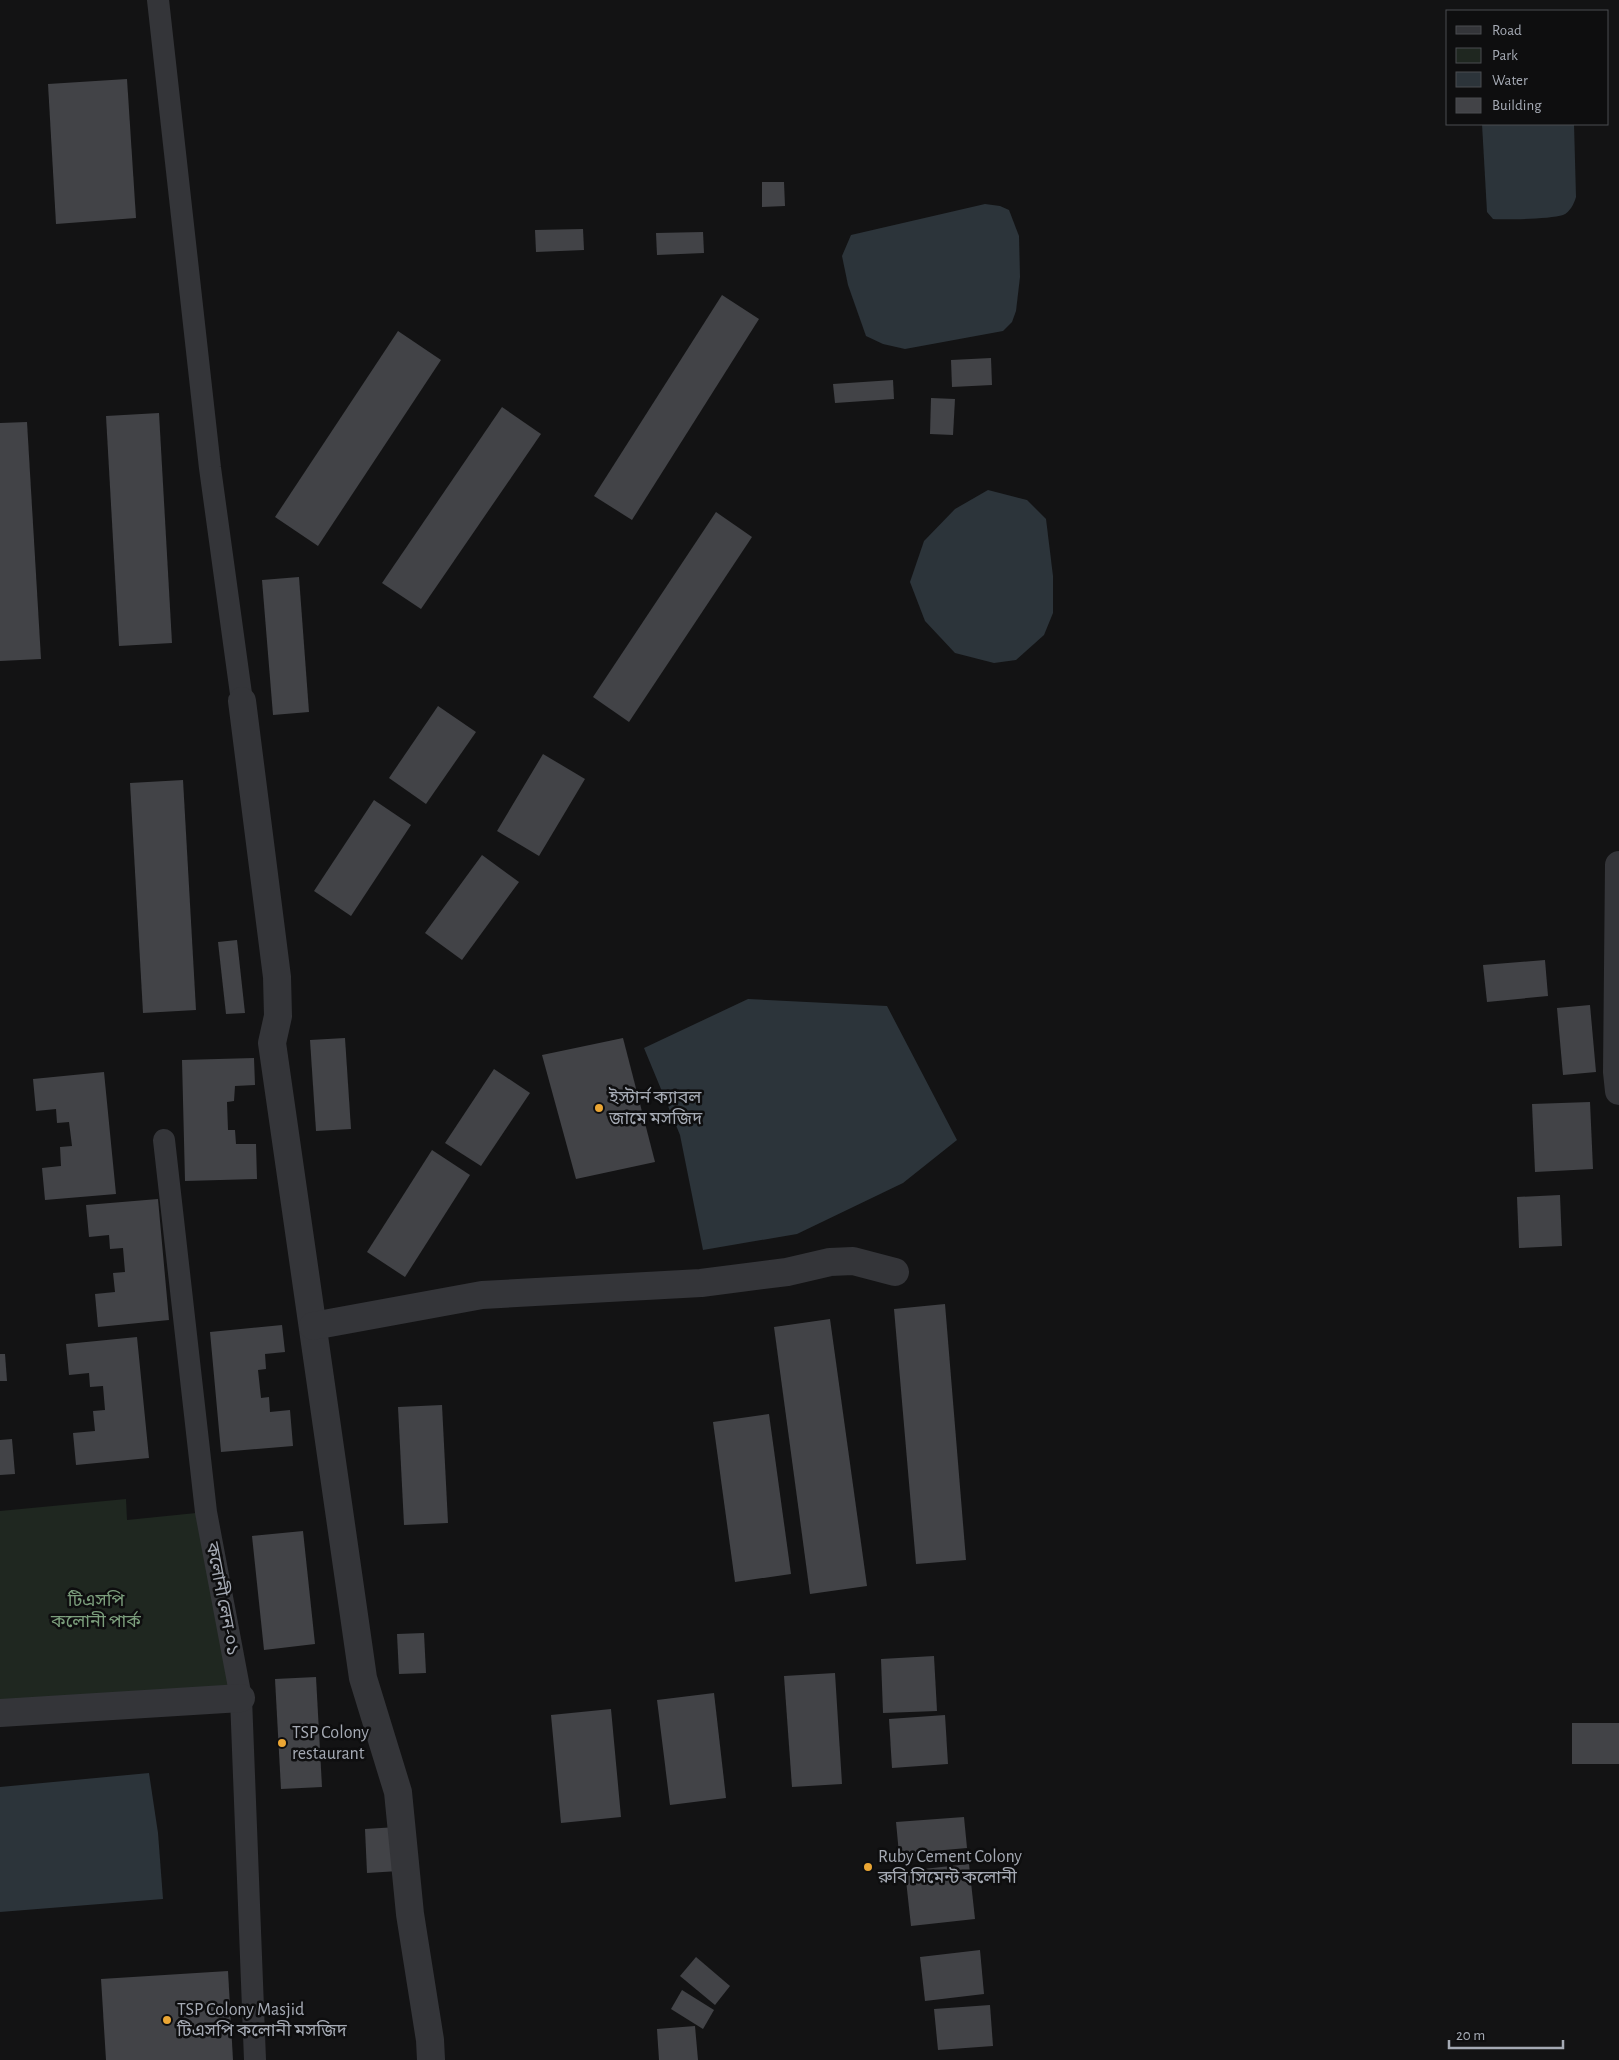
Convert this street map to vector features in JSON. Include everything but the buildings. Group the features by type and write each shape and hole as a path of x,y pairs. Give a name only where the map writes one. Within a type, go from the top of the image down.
{"street":[{"path":"242,700 277,977 278,1016 272,1043 364,1678 398,1792 410,1914 430,2040 431,2060"},
{"path":"1619,865 1617,1072 1619,1091"},
{"path":"313,1326 482,1295 701,1283 786,1272 830,1262 853,1261 895,1272"},
{"path":"0,1713 241,1698"}],"lane":[{"path":"158,0 210,468 242,700"},
{"name":"কলোনী লেন-০১","path":"164,1140 206,1512 241,1698 255,2060"}],"green space":[{"name":"টিএসপি কলোনী পার্ক","path":"126,1499 127,1520 206,1512 241,1698 0,1713 0,1511"}],"water":[{"path":"1482,125 1574,125 1576,197 1568,212 1563,215 1549,217 1493,219 1487,212"},
{"path":"985,204 1000,206 1009,210 1019,236 1020,277 1016,311 1012,322 1003,331 905,349 883,344 866,336 848,285 842,256 851,235"},
{"path":"988,490 1027,500 1046,519 1053,576 1053,613 1044,635 1016,660 994,663 955,653 925,621 910,582 924,541 955,509"},
{"path":"748,999 887,1006 957,1140 903,1183 797,1234 703,1250 680,1135 644,1048"},
{"path":"149,1773 158,1833 163,1899 0,1912 0,1787"}],"place":[{"name":"ইস্টার্ন ক্যাবল জামে মসজিদ","path":"599,1108"},
{"name":"TSP Colony restaurant","path":"282,1743"},
{"name":"Ruby Cement Colony রুবি সিমেন্ট কলোনী","path":"868,1867"},
{"name":"TSP Colony Masjid টিএসপি কলোনী মসজিদ","path":"167,2020"}]}
